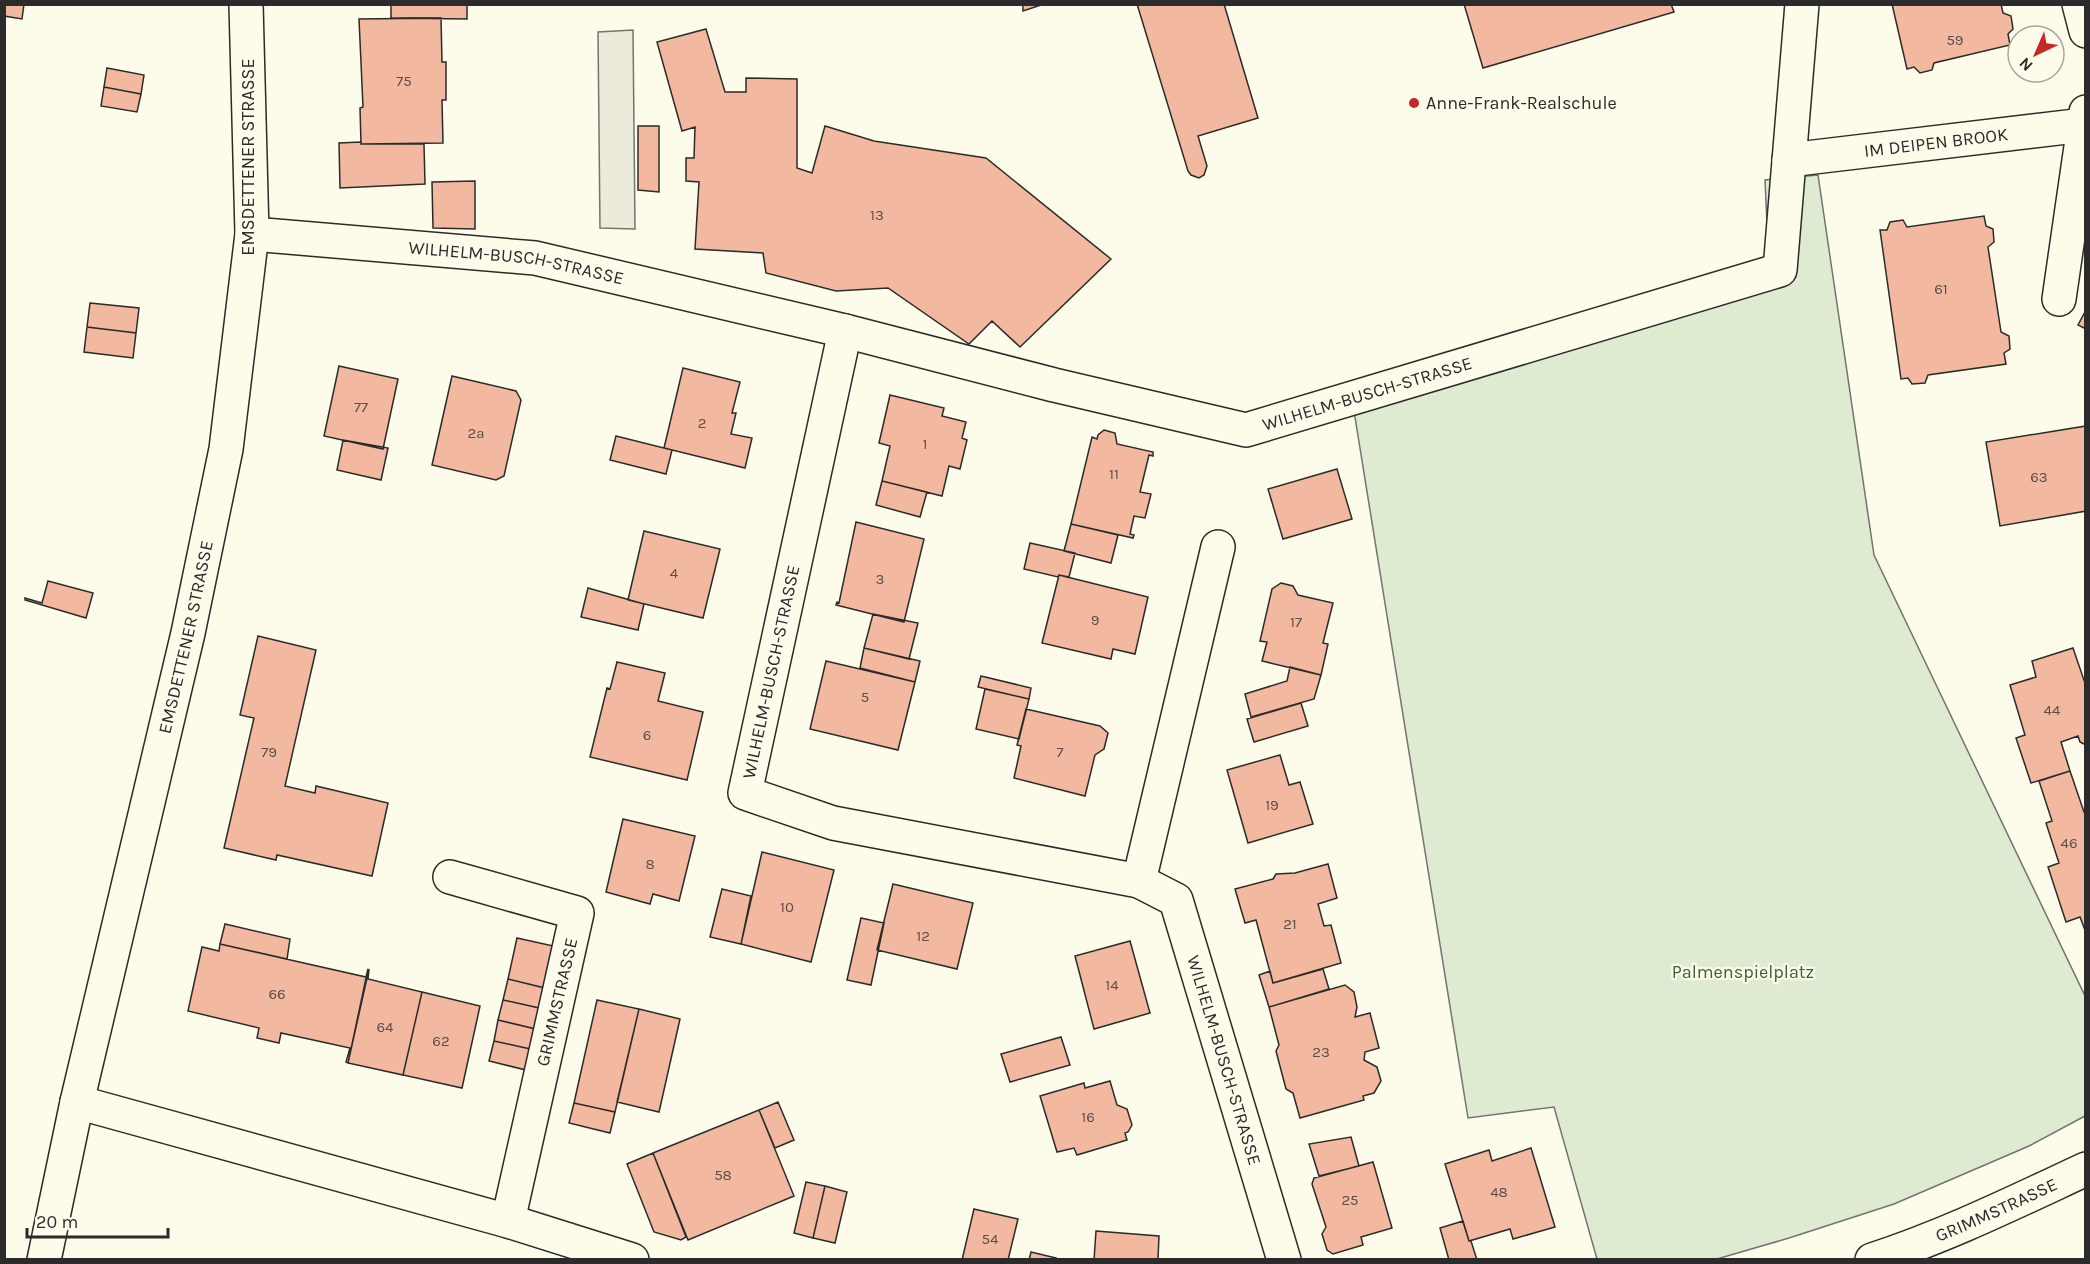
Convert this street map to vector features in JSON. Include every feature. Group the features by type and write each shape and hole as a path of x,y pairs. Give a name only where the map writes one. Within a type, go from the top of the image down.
{"street":[{"name":"EMSDETTENER STRASSE","path":"44,1260 77,1102 188,633 226,449 252,234 246,4"},
{"path":"1789,160 1802,4"},
{"path":"2079,4 2085,31"},
{"name":"IM DEIPEN BROOK","path":"1789,160 2085,118 2059,299"},
{"name":"WILHELM-BUSCH-STRASSE","path":"252,234 535,258 845,331 1054,386 1246,430 1780,270 1789,160"},
{"name":"WILHELM-BUSCH-STRASSE","path":"845,331 745,793 833,823 1139,880 1176,900 1284,1260"},
{"path":"1139,880 1218,547"},
{"name":"GRIMMSTRASSE","path":"450,877 577,913 508,1221"},
{"path":"77,1102 508,1221 632,1260"},
{"name":"GRIMMSTRASSE","path":"1872,1260 1997,1211 2085,1169"}],"green space":[{"name":"Palmenspielplatz","path":"1818,175 1874,555 2085,996 2085,1116 2029,1146 1894,1204 1789,1238 1717,1259 1597,1259 1554,1107 1468,1118 1354,411 1770,289 1765,180"}],"shaded area":[{"path":"633,30 635,229 600,228 598,32"}],"building":[{"path":"4,4 24,4 22,19 4,16"},
{"path":"391,4 467,4 467,19 391,18"},
{"path":"1023,4 1044,4 1023,11"},
{"path":"1137,4 1224,4 1258,118 1198,136 1207,166 1204,175 1199,178 1188,171"},
{"path":"1464,4 1671,4 1674,12 1483,68"},
{"path":"1892,4 2001,4 2003,13 2011,16 2012,24 2006,24 2006,46 1934,63 1932,70 1920,73 1914,67 1907,69"},
{"path":"441,18 442,62 446,62 446,100 442,100 443,143 361,144 360,108 363,107 359,19"},
{"path":"706,29 725,92 746,92 746,78 797,79 797,168 812,173 825,126 874,141 986,158 1111,259 1020,347 992,321 969,344 888,288 836,291 766,273 763,253 695,249 699,182 686,181 686,158 694,158 695,127 682,131 657,42"},
{"path":"107,68 144,75 141,94 104,87"},
{"path":"104,87 141,94 137,112 101,106"},
{"path":"638,126 659,126 659,192 638,190"},
{"path":"361,142 361,144 424,144 425,184 340,188 339,143"},
{"path":"475,181 475,229 433,228 432,182"},
{"path":"1984,216 1986,226 1993,229 1994,242 1988,247 2001,332 2009,336 2010,349 2004,353 2006,364 1928,375 1925,383 1912,384 1908,378 1901,379 1880,230 1887,230 1890,222 1903,220 1907,227"},
{"path":"90,303 139,308 136,333 87,327"},
{"path":"2086,310 2086,329 2078,325"},
{"path":"87,327 136,333 133,358 84,352"},
{"path":"339,366 398,379 383,449 324,436"},
{"path":"683,368 740,382 732,413 736,413 731,434 752,438 745,468 664,448"},
{"path":"452,376 516,391 521,400 504,476 496,480 432,465"},
{"path":"890,395 944,408 942,416 966,422 962,438 967,440 960,469 949,466 942,496 882,481 890,446 879,443"},
{"path":"2086,426 2086,511 2000,526 1986,442"},
{"path":"1104,430 1115,433 1117,444 1153,452 1153,456 1149,455 1140,492 1151,494 1145,518 1134,516 1130,534 1134,535 1133,538 1071,524 1092,437 1097,439"},
{"path":"616,436 672,450 666,474 610,460"},
{"path":"343,440 388,448 381,480 337,470"},
{"path":"1337,469 1352,519 1283,539 1268,489"},
{"path":"882,481 927,492 920,517 876,505"},
{"path":"856,522 924,539 904,622 836,605 837,602 839,603"},
{"path":"1071,524 1118,535 1111,563 1064,551"},
{"path":"644,531 720,549 703,618 628,600"},
{"path":"1030,543 1075,553 1069,577 1059,575 1058,577 1024,569"},
{"path":"1059,575 1148,597 1135,654 1113,649 1111,659 1042,643"},
{"path":"48,581 93,593 86,618 25,600 25,598 42,603"},
{"path":"1281,583 1293,586 1298,595 1333,603 1323,643 1328,644 1321,675 1262,661 1267,642 1260,641 1272,589"},
{"path":"588,588 644,604 638,630 581,617"},
{"path":"873,614 918,623 909,659 864,648"},
{"path":"258,636 316,650 285,786 315,793 316,786 388,803 372,876 277,855 276,860 224,848 254,718 240,715"},
{"path":"864,648 920,661 915,682 860,668"},
{"path":"2073,648 2086,686 2086,745 2080,742 2078,736 2061,742 2070,771 2031,783 2016,738 2025,735 2010,685 2036,677 2032,661"},
{"path":"826,661 915,682 898,750 810,729"},
{"path":"617,662 665,673 658,701 703,712 687,780 590,757 607,688 610,689"},
{"path":"1290,667 1321,675 1314,699 1251,717 1245,694 1287,681"},
{"path":"981,676 1031,688 1029,699 978,687"},
{"path":"985,689 1029,699 1019,739 976,729"},
{"path":"1301,703 1308,726 1254,742 1247,719"},
{"path":"1026,709 1100,726 1108,733 1104,749 1095,755 1085,796 1014,778 1021,746 1017,745"},
{"path":"1280,755 1289,785 1300,782 1313,824 1248,843 1227,770"},
{"path":"2070,771 2084,812 2086,812 2086,933 2080,917 2066,922 2048,867 2059,863 2046,823 2052,821 2039,781"},
{"path":"623,819 695,836 679,901 653,894 650,904 606,892"},
{"path":"762,852 834,870 811,962 741,944"},
{"path":"1328,864 1337,898 1318,904 1324,926 1331,925 1341,963 1273,983 1256,920 1245,923 1235,889 1273,879 1276,874 1295,873"},
{"path":"893,884 973,903 957,969 877,950"},
{"path":"722,889 751,896 741,944 710,937"},
{"path":"861,918 884,923 871,985 847,980"},
{"path":"225,924 290,939 287,959 220,944"},
{"path":"517,938 558,947 549,989 508,979"},
{"path":"1130,941 1150,1013 1094,1029 1075,956"},
{"path":"220,944 366,977 368,969 348,1063 346,1062 350,1048 281,1033 279,1043 257,1038 259,1028 188,1011 202,947 219,951"},
{"path":"369,969 368,979 422,992 403,1075 348,1063"},
{"path":"1323,969 1329,989 1269,1007 1259,975 1270,971 1273,983"},
{"path":"508,979 549,989 544,1009 503,1000"},
{"path":"1345,985 1354,992 1357,1007 1355,1017 1370,1013 1379,1048 1365,1052 1364,1060 1377,1067 1381,1081 1374,1093 1363,1096 1364,1100 1300,1118 1293,1093 1286,1089 1276,1051 1279,1045 1269,1007"},
{"path":"422,992 480,1006 462,1088 403,1075"},
{"path":"503,1000 544,1009 540,1030 498,1020"},
{"path":"597,1000 639,1009 615,1112 574,1103"},
{"path":"639,1009 680,1019 659,1112 617,1102"},
{"path":"498,1020 540,1030 535,1050 494,1041"},
{"path":"1061,1037 1070,1065 1010,1082 1001,1054"},
{"path":"494,1041 535,1050 530,1071 489,1061"},
{"path":"1110,1081 1117,1105 1127,1109 1132,1125 1125,1133 1127,1140 1077,1155 1074,1148 1057,1152 1040,1096 1084,1083 1085,1088"},
{"path":"778,1102 794,1140 775,1148 759,1110"},
{"path":"574,1103 615,1112 610,1133 569,1123"},
{"path":"759,1110 794,1196 688,1240 653,1153"},
{"path":"1351,1137 1359,1166 1319,1176 1309,1144"},
{"path":"1531,1148 1555,1227 1513,1239 1510,1229 1469,1241 1445,1164 1489,1150 1492,1161"},
{"path":"653,1153 686,1237 681,1240 654,1232 627,1164"},
{"path":"1373,1162 1392,1228 1361,1237 1363,1245 1333,1254 1327,1250 1322,1234 1326,1227 1312,1184 1314,1178"},
{"path":"806,1182 825,1186 813,1238 794,1233"},
{"path":"825,1186 847,1192 835,1243 813,1238"},
{"path":"974,1209 1018,1219 1008,1260 962,1260"},
{"path":"1463,1221 1477,1260 1449,1260 1440,1228"},
{"path":"1096,1231 1159,1236 1159,1260 1094,1260"},
{"path":"1031,1252 1056,1258 1055,1260 1029,1260"}],"place":[{"name":"Anne-Frank-Realschule","path":"1414,103"}]}
